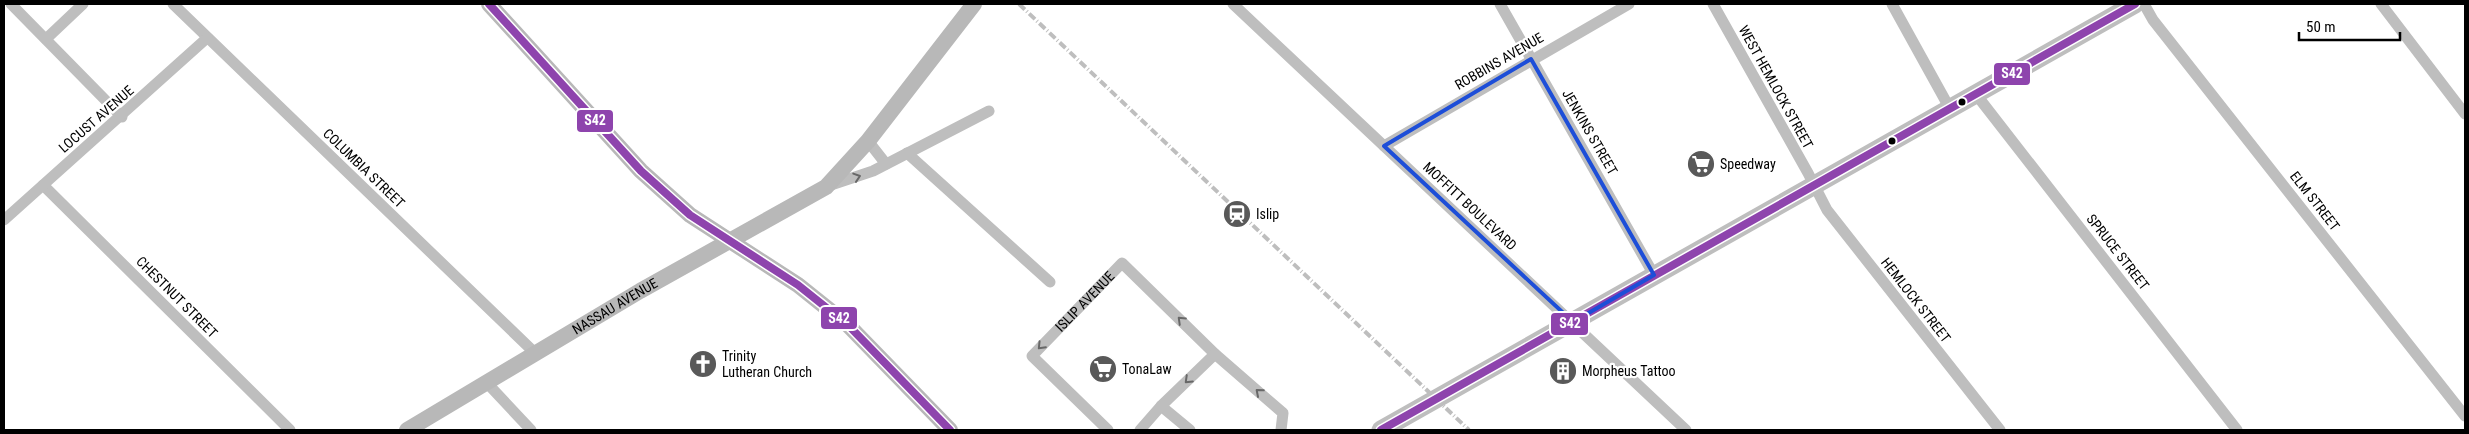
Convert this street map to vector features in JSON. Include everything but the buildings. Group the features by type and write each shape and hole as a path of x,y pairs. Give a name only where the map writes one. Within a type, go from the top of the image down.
{"main road":[{"path":"1381,430 1949,107 2135,4"}],"street":[{"path":"11,4 122,117"},
{"path":"46,39 83,4"},
{"name":"COLUMBIA STREET","path":"173,4 536,354"},
{"path":"489,4 641,171 690,215 798,285 848,324 950,430"},
{"name":"NASSAU AVENUE","path":"826,186 868,141 974,4"},
{"name":"MOFFITT BOULEVARD","path":"1233,4 1686,430"},
{"name":"JENKINS STREET","path":"1500,4 1654,275"},
{"name":"ROBBINS AVENUE","path":"1384,146 1629,4"},
{"name":"WEST HEMLOCK STREET","path":"1713,4 1814,185"},
{"path":"1892,4 1949,107"},
{"name":"ELM STREET","path":"2144,4 2153,20 2465,416"},
{"path":"2381,4 2465,114"},
{"name":"LOCUST AVENUE","path":"4,220 122,117 207,38"},
{"name":"SPRUCE STREET","path":"1975,93 2237,430"},
{"name":"NASSAU AVENUE","path":"407,430 730,240 826,186 873,171 989,111"},
{"path":"868,141 886,164"},
{"path":"907,153 1050,282"},
{"name":"CHESTNUT STREET","path":"43,185 290,430"},
{"name":"HEMLOCK STREET","path":"1814,185 1827,210 2000,430"},
{"name":"ISLIP AVENUE","path":"1108,430 1032,356 1122,263 1215,354"},
{"path":"1140,430 1161,406 1215,354 1283,413 1281,430"},
{"path":"486,383 531,430"},
{"path":"1161,406 1190,430"}],"highlighted area":[{"path":"1531,59 1654,275 1573,322 1384,146"}],"railway":[{"path":"1019,4 1469,430"}],"transit line":[{"name":"S42","path":"489,4 641,171 690,215 798,285 848,325 950,430"},
{"name":"S42","path":"1381,430 2135,4"}],"place":[{"name":"Speedway","path":"1701,164"},
{"name":"Islip","path":"1237,214"},
{"name":"Trinity Lutheran Church","path":"703,364"},
{"name":"TonaLaw","path":"1103,369"},
{"name":"Morpheus Tattoo","path":"1563,371"}]}
